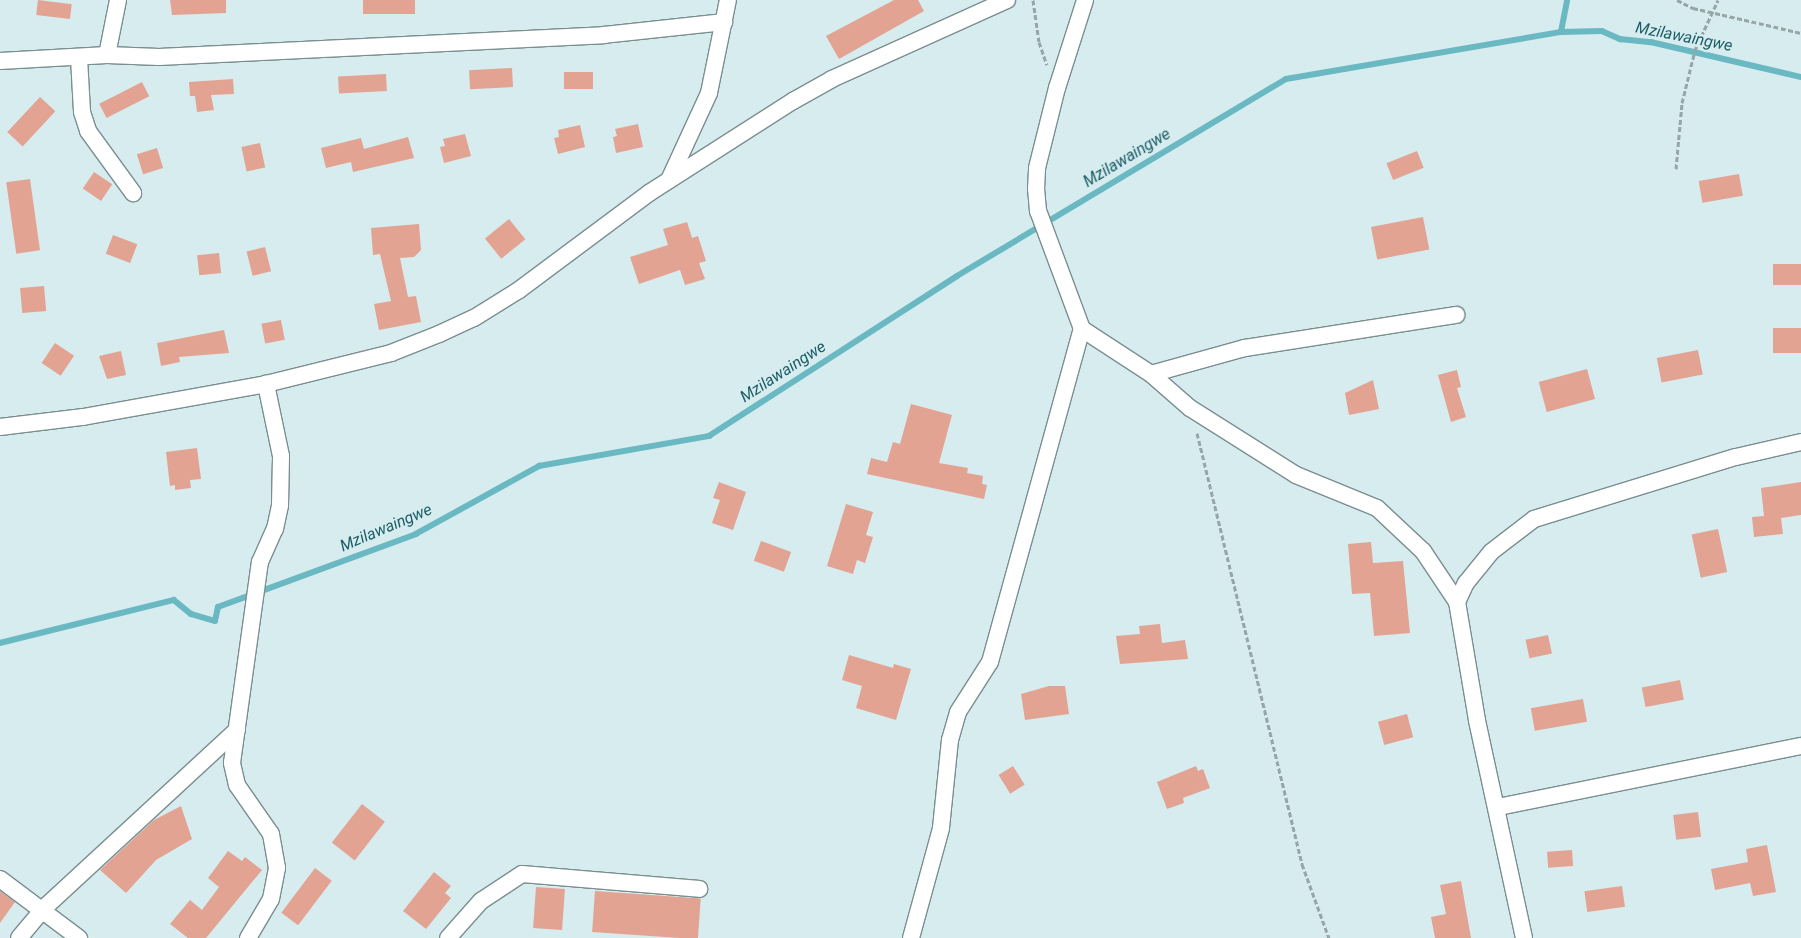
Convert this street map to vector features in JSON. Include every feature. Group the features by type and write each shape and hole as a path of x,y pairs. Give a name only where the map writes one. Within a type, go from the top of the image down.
{"street":[{"path":"107,55 118,0"},
{"path":"669,180 709,93 728,0"},
{"path":"0,426 84,417 266,384 390,353 474,318 669,180 832,79 1007,0"},
{"path":"911,938 941,828 955,721 990,662 1082,330 1038,211 1036,189 1037,168 1057,88 1085,0"},
{"path":"0,61 107,55 158,57 603,35 724,22"},
{"path":"79,58 82,112 88,131 132,193"},
{"path":"1151,374 1245,348 1456,315"},
{"path":"1082,330 1151,374 1190,408 1296,475 1377,508 1423,551 1457,602 1476,720 1498,807 1524,938"},
{"path":"248,938 271,899 277,868 271,834 233,774 237,730 260,562 275,529 280,505 281,456 266,384"},
{"path":"1457,602 1466,583 1491,552 1534,519 1736,458 1801,442"},
{"path":"19,938 43,909 237,730"},
{"path":"1498,807 1801,746"},
{"path":"448,938 481,901 522,874 699,889"},
{"path":"0,879 43,909 79,938"}],"path":[{"path":"1033,0 1039,42 1057,88"},
{"path":"1677,0 1714,12 1801,33"},
{"path":"1676,169 1682,103 1693,58 1718,0"},
{"path":"1190,408 1302,864 1329,938"}],"building":[{"path":"38,0 72,4 70,19 36,15"},
{"path":"170,0 226,0 226,13 172,15"},
{"path":"363,0 415,0 415,14 363,14"},
{"path":"894,0 918,0 924,11 839,59 826,36"},
{"path":"512,68 513,87 470,89 469,70"},
{"path":"564,72 593,72 593,89 564,89"},
{"path":"386,74 387,91 339,93 338,77"},
{"path":"233,79 234,94 211,95 214,110 197,112 195,96 190,96 189,82"},
{"path":"142,82 149,96 106,118 99,104"},
{"path":"40,97 55,111 23,146 7,132"},
{"path":"638,124 643,147 616,153 613,137 617,136 615,129"},
{"path":"580,125 585,147 558,154 554,138 559,137 558,130"},
{"path":"465,134 471,156 444,163 440,147 445,146 443,139"},
{"path":"408,137 414,158 353,172 351,162 326,168 321,148 361,138 364,149"},
{"path":"260,143 265,167 247,171 241,147"},
{"path":"157,148 163,168 143,174 137,154"},
{"path":"1417,151 1424,168 1393,180 1386,163"},
{"path":"94,172 112,184 101,201 83,189"},
{"path":"1739,174 1743,196 1702,203 1699,181"},
{"path":"30,179 40,250 16,254 6,182"},
{"path":"1423,217 1429,249 1377,260 1371,227"},
{"path":"509,219 525,239 501,259 485,239"},
{"path":"687,222 692,238 698,236 706,261 699,263 705,279 685,285 680,270 639,284 630,257 668,245 663,229"},
{"path":"419,224 421,250 414,257 400,258 408,297 416,296 421,322 379,330 374,304 391,301 380,254 373,255 371,228"},
{"path":"113,235 137,244 130,263 106,254"},
{"path":"265,247 271,271 253,276 247,252"},
{"path":"219,253 221,273 199,275 197,255"},
{"path":"1773,264 1801,264 1801,285 1773,285"},
{"path":"44,286 46,311 22,313 20,288"},
{"path":"281,320 285,340 265,343 261,324"},
{"path":"1773,328 1801,328 1801,353 1773,353"},
{"path":"224,330 229,353 179,357 180,362 161,366 157,343"},
{"path":"55,343 74,356 61,376 42,363"},
{"path":"1698,350 1703,375 1662,383 1657,358"},
{"path":"121,351 126,375 107,379 99,356"},
{"path":"1587,369 1595,399 1547,412 1539,382"},
{"path":"1457,370 1461,387 1457,388 1466,417 1451,422 1438,375"},
{"path":"1373,380 1379,409 1349,415 1345,393"},
{"path":"911,404 952,415 939,463 968,468 967,473 983,476 982,484 987,485 984,499 867,474 871,458 887,462 893,442 900,444"},
{"path":"197,448 201,479 190,480 191,488 175,490 175,485 170,486 166,452"},
{"path":"719,482 746,492 733,530 712,523 720,500 713,498"},
{"path":"1801,482 1801,515 1781,518 1783,534 1754,537 1752,517 1764,516 1761,488"},
{"path":"846,504 873,512 866,535 873,537 865,563 857,560 853,574 827,566"},
{"path":"1718,529 1727,572 1701,578 1692,535"},
{"path":"761,541 791,552 784,572 754,561"},
{"path":"1371,542 1373,563 1403,561 1410,633 1374,636 1370,593 1352,594 1348,544"},
{"path":"1160,624 1162,643 1185,640 1188,659 1120,664 1116,636 1140,634 1139,626"},
{"path":"1548,635 1552,654 1529,658 1526,640"},
{"path":"849,655 893,668 894,664 911,669 896,720 856,708 862,686 842,680"},
{"path":"1680,680 1684,700 1646,707 1642,687"},
{"path":"1049,686 1065,686 1069,714 1025,720 1021,694"},
{"path":"1583,699 1587,722 1535,731 1531,708"},
{"path":"1407,714 1413,737 1384,745 1378,722"},
{"path":"1013,766 1025,785 1010,794 999,775"},
{"path":"1196,766 1198,771 1203,769 1210,788 1183,798 1184,803 1167,809 1157,782"},
{"path":"362,804 385,822 355,860 332,843"},
{"path":"181,806 192,839 156,860 126,893 100,870 154,820"},
{"path":"1698,812 1701,837 1676,840 1673,815"},
{"path":"1767,845 1776,892 1753,896 1750,883 1715,890 1711,869 1748,862 1746,849"},
{"path":"1572,850 1573,866 1548,868 1547,852"},
{"path":"228,851 242,861 245,857 262,870 206,938 188,938 170,924 190,900 202,910 219,887 208,878"},
{"path":"315,868 332,881 298,925 281,913"},
{"path":"434,872 451,886 445,893 451,898 426,929 403,911"},
{"path":"1461,881 1471,938 1435,938 1431,917 1446,914 1440,885"},
{"path":"1622,886 1625,907 1587,912 1584,891"},
{"path":"536,887 565,889 562,930 533,928"},
{"path":"0,891 15,902 0,923"},
{"path":"595,891 701,898 698,938 592,932"}],"waterway":[{"name":"Mzilawaingwe","path":"1561,32 1567,0"},
{"name":"Mzilawaingwe","path":"0,643 174,600 191,614 215,621 218,607 416,534 539,466 709,436 957,276 1286,79 1561,32 1602,31 1620,39 1651,42 1801,77"}]}
